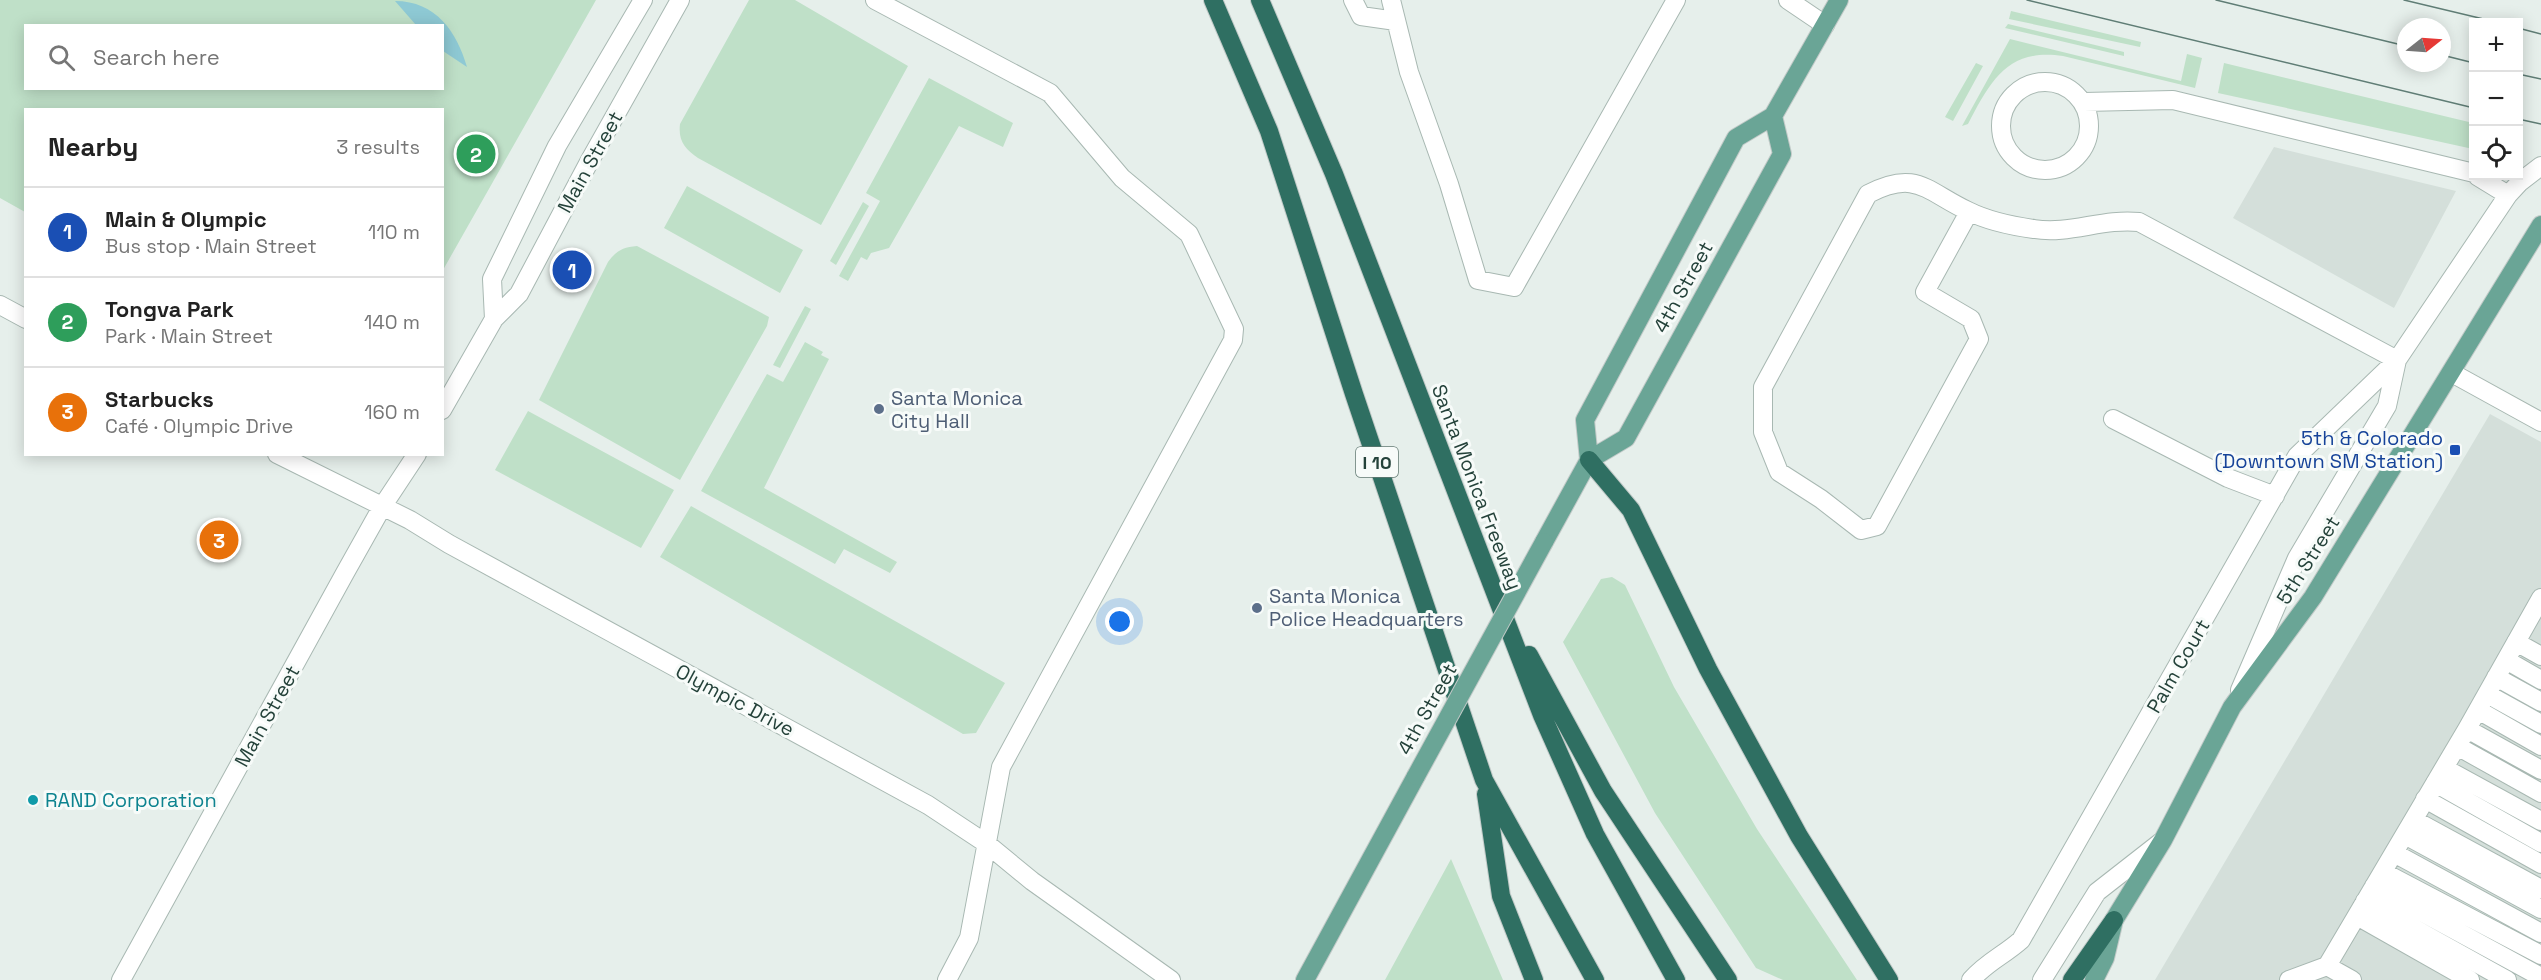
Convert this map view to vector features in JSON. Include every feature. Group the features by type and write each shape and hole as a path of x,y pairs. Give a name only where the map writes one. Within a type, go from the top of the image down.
{"highway":[{"name":"I 10","path":"1213,0 1273,143 1354,394 1484,780 1594,980"},
{"name":"Santa Monica Freeway","path":"1260,0 1334,174 1542,715 1595,834 1676,980"},
{"path":"1589,460 1631,510 1708,669 1793,825 1889,980"},
{"path":"1492,588 1603,791 1728,980"},
{"path":"1484,780 1501,896 1534,980"},
{"path":"2072,980 2114,920"}],"main road":[{"name":"4th Street","path":"1589,460 1584,420 1736,138 1773,116 1839,0"},
{"name":"4th Street","path":"1305,980 1589,460 1626,438 1782,154 1773,116"},
{"name":"5th Street","path":"2094,980 2105,958 2114,920 2163,840 2232,707 2313,597 2541,225"}],"street":[{"name":"Main Street","path":"494,319 492,279 557,146 643,0"},
{"name":"Main Street","path":"444,406 494,319 519,294 589,162 680,0"},
{"path":"876,0 1050,93 1122,178 1189,234 1234,329 1233,340 1001,767 969,938 947,980"},
{"path":"1353,0 1361,16 1396,21"},
{"path":"1391,0 1409,72 1449,183 1478,280 1514,287 1676,0"},
{"path":"1788,0 1825,25"},
{"path":"2084,102 2090,131 2077,157 2065,166 2051,170 2037,170 2023,164 2012,155 2004,142 2001,128 2006,107 2019,90 2032,83 2047,81 2061,84 2084,102 2173,100 2469,173"},
{"path":"2232,707 2297,558 2387,406 2397,360 2508,195 2520,182 2541,166"},
{"path":"2484,180 2508,195"},
{"path":"1969,212 1925,292 1971,319 1979,339 1877,526 1861,530 1821,499 1779,472 1763,432 1763,387 1868,194 1884,185 1904,181 1922,185 1969,212 2036,230 2058,231 2120,220 2139,222 2397,360"},
{"path":"0,305 24,318"},
{"name":"Palm Court","path":"1971,980 1986,963 2008,951 2021,940 2297,456 2397,360"},
{"path":"2452,373 2541,422"},
{"path":"2113,419 2228,478 2275,496"},
{"name":"Olympic Drive","path":"281,456 410,520 449,544 928,804 987,844 1032,881 1171,980"},
{"name":"Main Street","path":"121,980 382,507 416,456"},
{"path":"2289,980 2327,966 2506,660 2528,634 2539,607"},
{"path":"2528,634 2541,656"},
{"path":"2506,660 2541,680"},
{"path":"2496,677 2541,702"},
{"path":"2482,702 2541,724"},
{"path":"2482,702 2541,746"},
{"path":"2467,729 2541,770"},
{"path":"2457,746 2541,793"},
{"path":"2439,776 2541,821"},
{"path":"2439,776 2541,843"},
{"path":"2425,799 2541,864"},
{"path":"2409,827 2541,889"},
{"path":"2409,827 2541,909"},
{"path":"2042,980 2097,892 2163,840"},
{"path":"2394,853 2541,933"},
{"path":"2370,894 2541,956"},
{"path":"2370,894 2541,977"},
{"path":"2370,894 2470,980"},
{"path":"2370,894 2507,980"},
{"path":"2327,966 2352,980"}],"shaded area":[{"path":"2274,147 2456,191 2394,308 2233,218"},
{"path":"2490,414 2541,442 2541,980 2155,980"}],"green space":[{"path":"0,0 596,0 444,268 444,108 24,108 24,211 0,198"},
{"path":"749,0 795,0 908,66 821,225 698,158 686,148 681,140 680,124"},
{"path":"2011,11 2141,42 2140,47 2009,19"},
{"path":"2008,24 2124,52 2124,56 2005,28"},
{"path":"2010,39 2181,81 2187,54 2202,58 2195,88 2063,56 2028,57 2015,62 2003,71 1985,94 1968,124 1962,126"},
{"path":"1976,63 1983,66 1953,121 1945,117"},
{"path":"2224,63 2469,122 2469,148 2218,93"},
{"path":"929,78 1013,123 1003,147 959,126 889,248 871,253 867,260 861,257 848,281 839,276 880,201 866,193"},
{"path":"687,186 803,250 780,293 664,228"},
{"path":"863,202 869,206 836,265 830,261"},
{"path":"637,246 769,317 767,326 680,480 539,400 608,262 620,250"},
{"path":"805,306 811,309 780,368 773,365"},
{"path":"805,342 823,352 821,355 829,359 764,488 897,562 890,573 844,549 835,564 701,491 767,374 783,382"},
{"path":"528,411 674,490 641,548 495,470"},
{"path":"691,506 1005,683 976,733 963,734 660,557"},
{"path":"1612,577 1625,585 1674,687 1757,829 1857,980 1783,980 1756,968 1655,813 1563,642 1601,579"},
{"path":"1451,859 1503,980 1385,980"}],"water":[{"path":"395,1 422,6 443,21 457,42 467,67 444,52 444,24 415,24"}],"tram line":[{"path":"2027,0 2469,107"},
{"path":"2216,0 2397,44"},
{"path":"2404,0 2479,18"},
{"path":"2523,29 2541,34"},
{"path":"2451,57 2469,62"},
{"path":"2523,75 2541,79"},
{"path":"2523,120 2541,124"}],"place":[{"name":"Tongva Park","path":"476,154"},
{"name":"Main & Olympic","path":"572,270"},
{"name":"Santa Monica City Hall","path":"879,409"},
{"name":"5th & Colorado (Downtown SM Station)","path":"2455,450"},
{"name":"Starbucks","path":"219,540"},
{"name":"Santa Monica Police Headquarters","path":"1257,608"},
{"name":"RAND Corporation","path":"33,800"}]}
